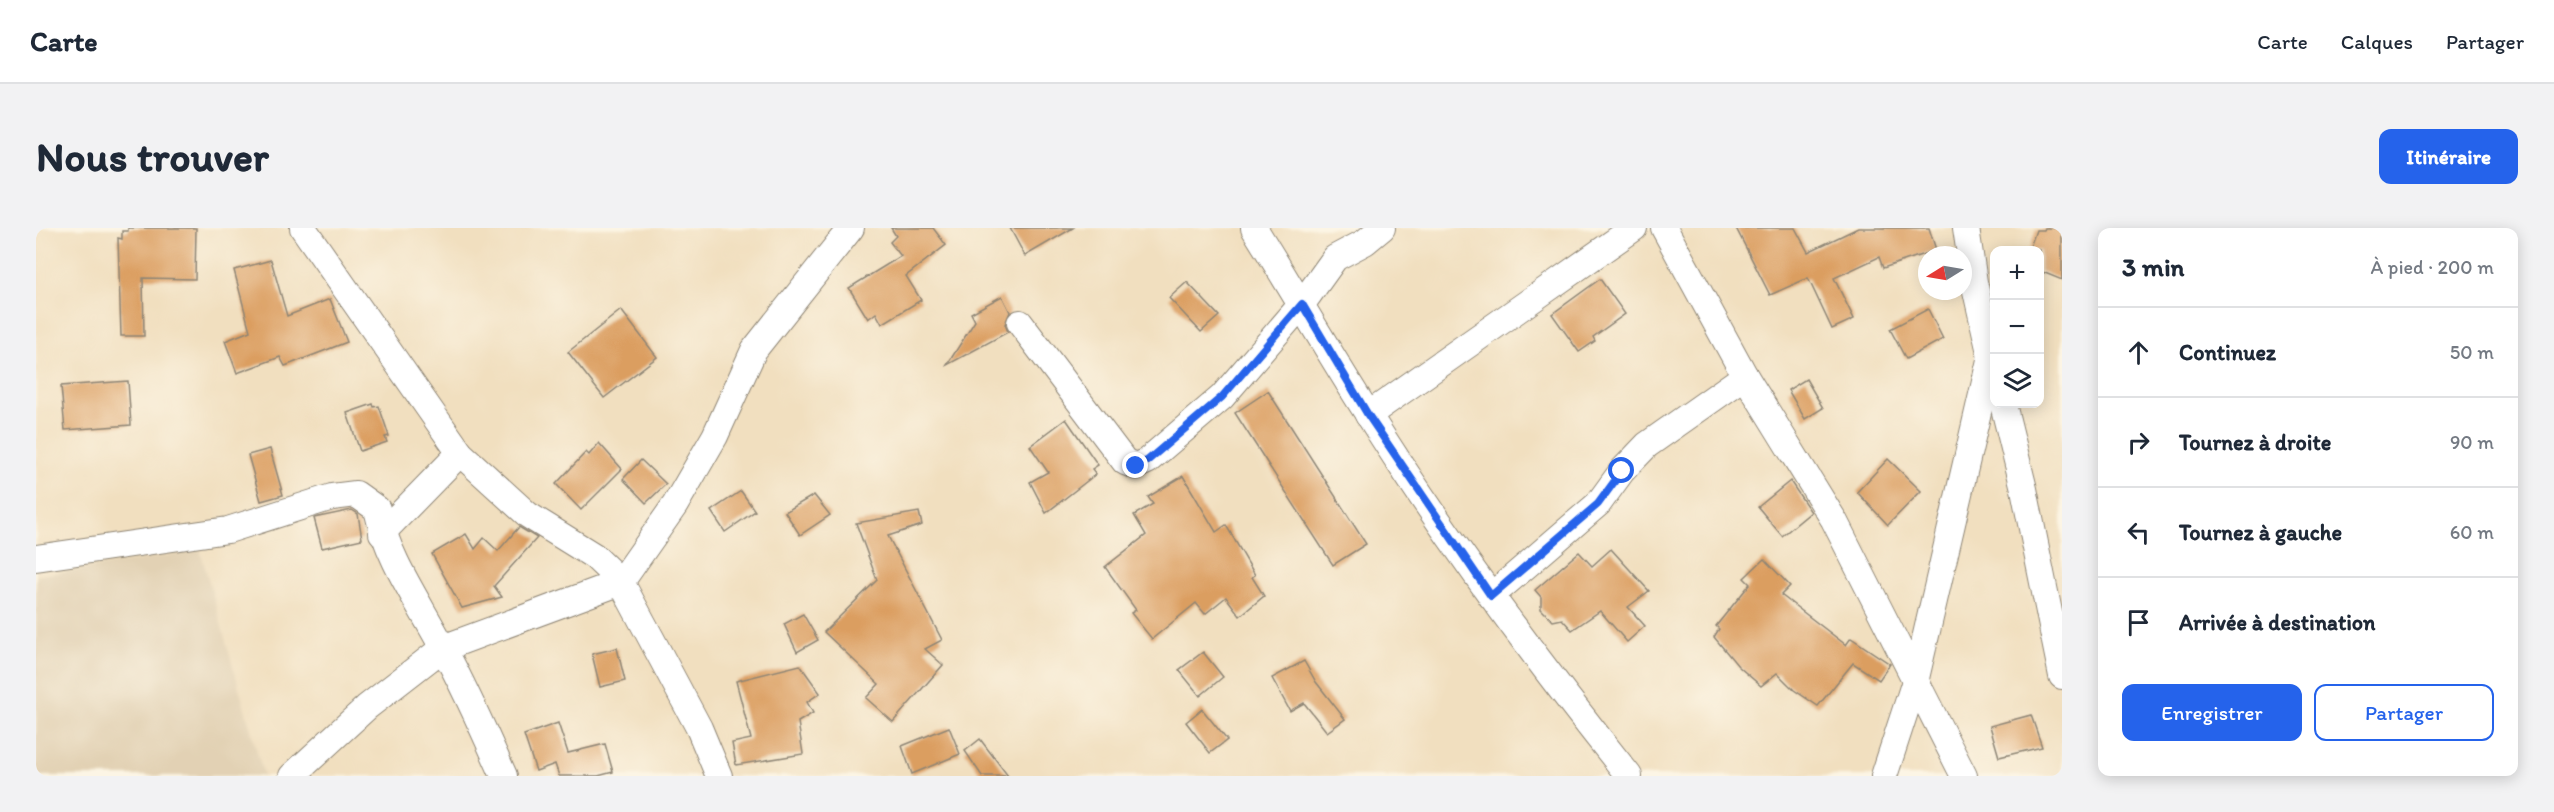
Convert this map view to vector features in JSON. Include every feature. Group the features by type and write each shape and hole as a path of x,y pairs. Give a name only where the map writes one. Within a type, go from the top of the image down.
{"street":[{"path":"303,228 460,453 528,514 594,556 621,582 699,728 719,776"},
{"path":"292,776 367,706 443,648 621,582 675,505 715,436 754,350 851,228"},
{"path":"1254,228 1368,415 1491,596 1526,646 1629,776"},
{"path":"1020,323 1125,462 1136,466 1147,461 1222,397 1302,304 1335,258 1365,242 1382,228"},
{"path":"1368,415 1634,228"},
{"path":"1664,228 1745,376 1834,520 1964,776"},
{"path":"1969,230 1991,354"},
{"path":"1884,776 1916,678 1990,375"},
{"path":"1491,596 1598,504 1622,471 1647,445 1745,376"},
{"path":"2004,408 2024,489 2062,676"},
{"path":"382,533 460,453"},
{"path":"36,558 228,530 332,497 356,494 377,509 382,533 401,575 443,648 504,776"}],"shaded area":[{"path":"200,550 264,776 36,776 36,576"}],"building":[{"path":"128,228 196,228 195,279 143,278 144,336 121,336 118,238 122,239 122,231 128,231"},
{"path":"891,228 933,228 946,245 906,276 921,300 882,324 876,313 868,319 849,288 901,256 890,242 896,236"},
{"path":"1010,228 1073,228 1025,256"},
{"path":"1736,228 1795,228 1808,252 1858,228 1929,228 1935,246 1918,246 1918,256 1883,268 1879,257 1834,278 1854,319 1832,329 1808,278 1770,295"},
{"path":"2045,228 2062,228 2062,280 2044,273 2044,246 2030,246 2036,230"},
{"path":"271,260 287,316 330,299 347,342 285,366 280,357 237,373 225,341 250,331 234,270"},
{"path":"1600,279 1625,314 1593,337 1595,341 1579,352 1552,314"},
{"path":"1187,282 1219,316 1201,332 1169,298"},
{"path":"1002,296 1010,312 1005,324 1008,332 947,365 975,321 971,313"},
{"path":"1928,309 1943,339 1906,359 1890,329"},
{"path":"621,310 657,357 604,398 568,352"},
{"path":"1806,379 1823,408 1805,419 1788,390"},
{"path":"128,381 131,425 65,430 61,386"},
{"path":"1268,391 1366,544 1333,565 1235,413"},
{"path":"373,404 374,407 379,406 389,436 385,437 387,442 360,451 347,413"},
{"path":"1066,419 1098,465 1092,469 1096,474 1046,513 1030,482 1048,472 1030,446"},
{"path":"599,443 622,469 581,510 556,484 586,452 589,455"},
{"path":"270,449 283,495 261,501 248,455"},
{"path":"1888,459 1921,491 1888,525 1857,492"},
{"path":"641,460 666,484 646,503 623,479"},
{"path":"1183,476 1216,532 1226,525 1255,575 1252,577 1264,596 1240,616 1226,597 1205,614 1196,603 1152,639 1131,613 1136,610 1105,567 1146,535 1134,515 1153,504 1148,497"},
{"path":"1790,481 1811,512 1782,536 1758,507"},
{"path":"741,491 755,511 725,532 711,511"},
{"path":"814,495 830,515 800,535 785,512"},
{"path":"352,510 358,514 362,539 322,548 314,518"},
{"path":"919,512 922,525 888,536 942,640 925,649 943,665 893,722 866,698 879,684 824,632 877,580 856,523"},
{"path":"519,527 537,538 494,586 502,597 462,608 432,554 466,534 475,549 484,538 498,551"},
{"path":"1611,549 1649,591 1628,607 1645,626 1627,642 1600,611 1572,630 1562,619 1553,621 1541,609 1541,597 1535,590 1579,552 1592,566"},
{"path":"1764,559 1790,586 1781,595 1846,645 1851,638 1890,664 1879,680 1853,663 1818,706 1794,690 1777,673 1761,686 1738,666 1714,637 1719,629 1716,626 1750,584 1744,578"},
{"path":"803,614 818,640 797,652 784,624"},
{"path":"617,648 625,681 600,687 592,654"},
{"path":"1203,652 1223,677 1200,696 1179,670"},
{"path":"1304,661 1316,682 1345,719 1327,732 1304,703 1290,711 1272,678"},
{"path":"800,665 820,693 807,702 813,713 798,722 803,754 736,765 732,743 751,739 736,681"},
{"path":"1202,709 1227,740 1210,753 1186,722"},
{"path":"2031,715 2042,747 1999,757 1990,726"},
{"path":"558,723 568,753 605,744 613,772 598,776 559,776 555,764 536,771 524,735"},
{"path":"949,727 960,754 912,774 902,746"},
{"path":"980,739 1008,776 982,776 965,751"}],"route":[{"path":"1136,466 1147,461 1222,397 1302,304 1368,415 1491,596 1598,504 1622,471"}]}
